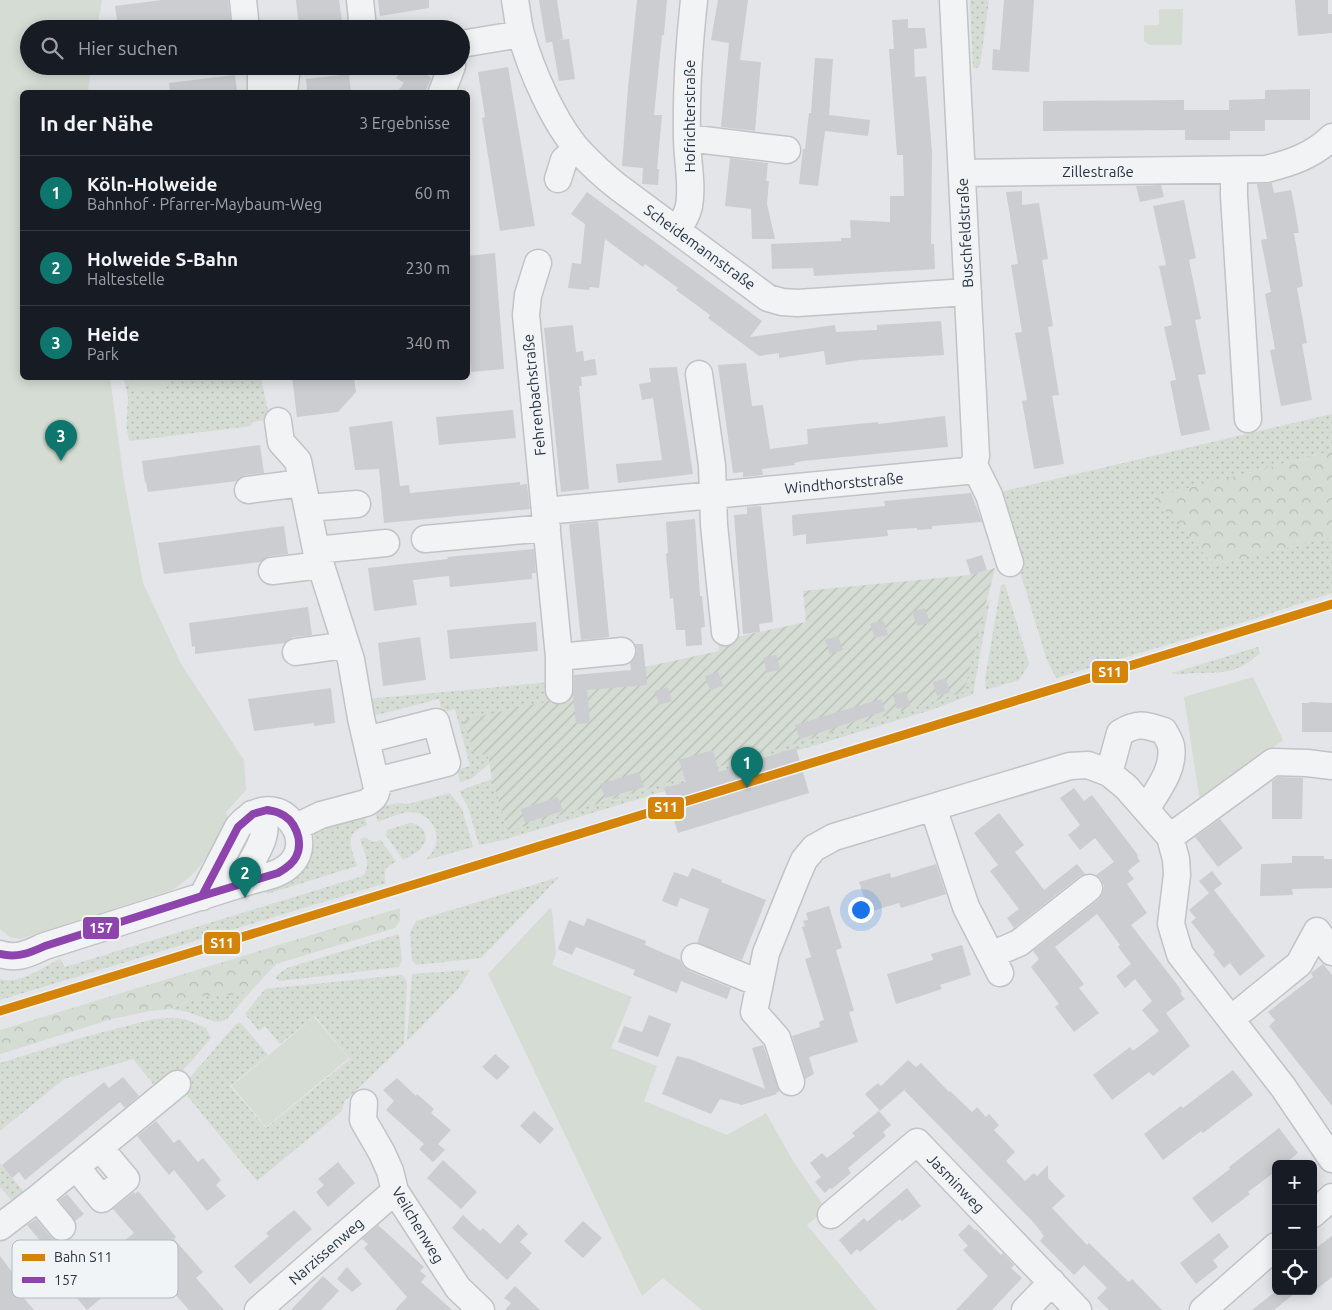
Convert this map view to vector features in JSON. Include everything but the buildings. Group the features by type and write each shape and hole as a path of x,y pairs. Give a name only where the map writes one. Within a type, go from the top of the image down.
{"street":[{"path":"243,0 245,20"},
{"path":"259,0 260,20"},
{"path":"360,0 362,20"},
{"name":"Scheidemannstraße","path":"515,0 521,34 533,68 548,102 577,149 597,170 768,298 782,302 797,303 968,292"},
{"name":"Hofrichterstraße","path":"677,230 684,220 689,206 687,138 690,47 694,0"},
{"name":"Buschfeldstraße","path":"953,0 976,456 974,465"},
{"path":"470,42 521,34"},
{"path":"261,75 261,90"},
{"path":"284,90 286,75"},
{"path":"443,90 449,75"},
{"name":"Zillestraße","path":"962,172 1266,169 1288,164 1308,155 1332,137"},
{"path":"687,138 787,150"},
{"path":"558,179 564,160 577,149"},
{"path":"1234,170 1248,419"},
{"name":"Fehrenbachstraße","path":"538,263 528,296 526,315 559,657 559,690"},
{"path":"698,374 712,465 714,525 725,632"},
{"path":"278,421 281,442 298,461 318,557 351,660 376,782 376,795 372,800 321,815 296,828"},
{"path":"974,465 990,495 1010,563"},
{"name":"Windthorststraße","path":"546,519 713,495 966,471 974,465"},
{"path":"248,490 302,483"},
{"path":"308,508 357,504"},
{"path":"425,539 546,519"},
{"path":"272,571 318,557 386,543"},
{"path":"296,652 346,645"},
{"path":"559,657 622,651"},
{"path":"366,740 436,722 447,763 376,782"},
{"path":"1109,774 1120,733 1132,726 1148,726 1164,731 1171,746 1170,761 1166,775 1146,809"},
{"path":"1170,837 1273,762 1332,766"},
{"path":"790,1082 777,1038 754,1012 766,953 796,876 804,860 814,848 834,837 1070,766 1088,765 1109,774 1126,787 1170,837 1176,859 1177,875 1171,924 1180,954 1283,1087 1332,1159"},
{"path":"934,807 966,907 996,964 1089,888"},
{"path":"0,954 11,958 23,955 45,946 250,881 286,868 294,860 299,840 296,828 290,820 282,813 271,810 260,810 245,818 238,827 202,896"},
{"path":"250,881 247,870 265,833 265,826 261,820 252,814"},
{"path":"1231,1019 1299,964 1317,931 1332,952"},
{"path":"695,957 759,983"},
{"path":"0,1227 177,1084"},
{"name":"Veilchenweg","path":"364,1103 362,1120 390,1171 395,1191 458,1288 481,1310"},
{"name":"Jasminweg","path":"831,1215 917,1142 1078,1310"},
{"path":"76,1167 102,1199 126,1179 100,1148"},
{"name":"Narzissenweg","path":"258,1310 395,1191"},
{"path":"1317,1210 1332,1197"},
{"path":"38,1198 62,1227"},
{"path":"1203,1310 1272,1250"},
{"path":"1025,1310 1052,1282"}],"green space":[{"path":"0,0 102,0 99,20 20,20 20,75 90,75 88,90 20,90 20,380 110,380 124,481 143,583 181,664 244,760 246,790 226,812 228,819 199,868 172,890 20,939 10,937 0,929"},
{"path":"970,0 989,0 980,65 977,68 973,68"},
{"path":"1159,9 1183,9 1182,45 1150,45 1144,41 1144,25 1159,25"},
{"path":"124,380 261,380 270,420 252,422 251,426 130,441 127,425 128,397"},
{"path":"131,380 174,380 151,391 139,391 133,388"},
{"path":"1332,414 1332,451 1154,497 1214,565 1332,537 1332,593 1250,620 1056,678 1047,660 996,493"},
{"path":"1332,451 1332,537 1214,565 1153,497"},
{"path":"995,568 964,692 508,831 492,779 488,756 474,752 463,720 554,700 553,692 629,685 631,670 719,651 718,641 806,622 803,591 971,575"},
{"path":"1005,584 1029,664 1019,680 986,690 985,679 1001,585"},
{"path":"990,599 973,694 931,710 503,840 479,845 468,807 459,791 492,779 509,831 969,634"},
{"path":"1258,647 1260,653 1245,665 1237,668 1214,673 1172,673"},
{"path":"1253,677 1283,740 1200,802 1184,697"},
{"path":"552,682 555,700 488,756 489,764 471,779 460,782 457,770 470,766 455,709 442,712 439,699 373,716 368,699"},
{"path":"450,793 462,809 473,847 426,860 434,849 437,838 434,826 426,817 415,812 409,812 378,822 374,808 397,803 408,804"},
{"path":"363,811 367,825 354,832 350,841 357,866 267,894 266,889 297,876 309,862 314,841 313,828"},
{"path":"410,823 422,828 426,840 420,850 403,860 386,835 387,830"},
{"path":"365,837 372,842 381,840 396,862 386,870 386,883 0,1000 0,979 15,980 60,959 65,967 363,876 366,872 367,863 360,839"},
{"path":"559,877 481,958 416,965 412,960 410,932 416,921"},
{"path":"400,908 400,921 395,928 276,964 252,990 232,995 204,996 169,1009 112,1019 0,1054 0,1030"},
{"path":"550,908 552,910 556,954 552,965 632,997 611,1048 657,1066 644,1101 727,1135 766,1113 793,1161 826,1209 807,1225 877,1310 702,1310 663,1278 642,1296 488,974"},
{"path":"399,934 402,961 399,967 279,981 276,979 277,975 287,968"},
{"path":"470,970 458,989 407,1041 412,974"},
{"path":"402,975 407,981 404,1044 344,1102 342,1111 257,1181 181,1088 236,1024 241,1023 268,1055 230,1086 266,1128 350,1059 315,1016 280,1044 265,1026 259,1031 245,1014 265,989"},
{"path":"252,990 226,1020 216,1022 188,1012 170,1009 204,996 232,995"},
{"path":"314,1017 349,1058 266,1127 232,1086"},
{"path":"154,1019 185,1019 206,1028 211,1038 188,1065 159,1091 133,1059 64,1079 0,1131 0,1063 84,1037"},
{"path":"0,1163 28,1197 13,1202 0,1187"}],"rail line":[{"name":"S11","path":"0,1011 1332,604"}],"transit line":[{"name":"157","path":"267,810 285,816 294,825 299,844 295,859 278,873 202,896 238,827 253,814 267,810"},
{"name":"157","path":"0,954 18,955 29,953 45,946 202,896"}],"place":[{"name":"Heide","path":"61,461"},
{"name":"Köln-Holweide","path":"747,788"},
{"name":"Holweide S-Bahn","path":"245,898"}]}
